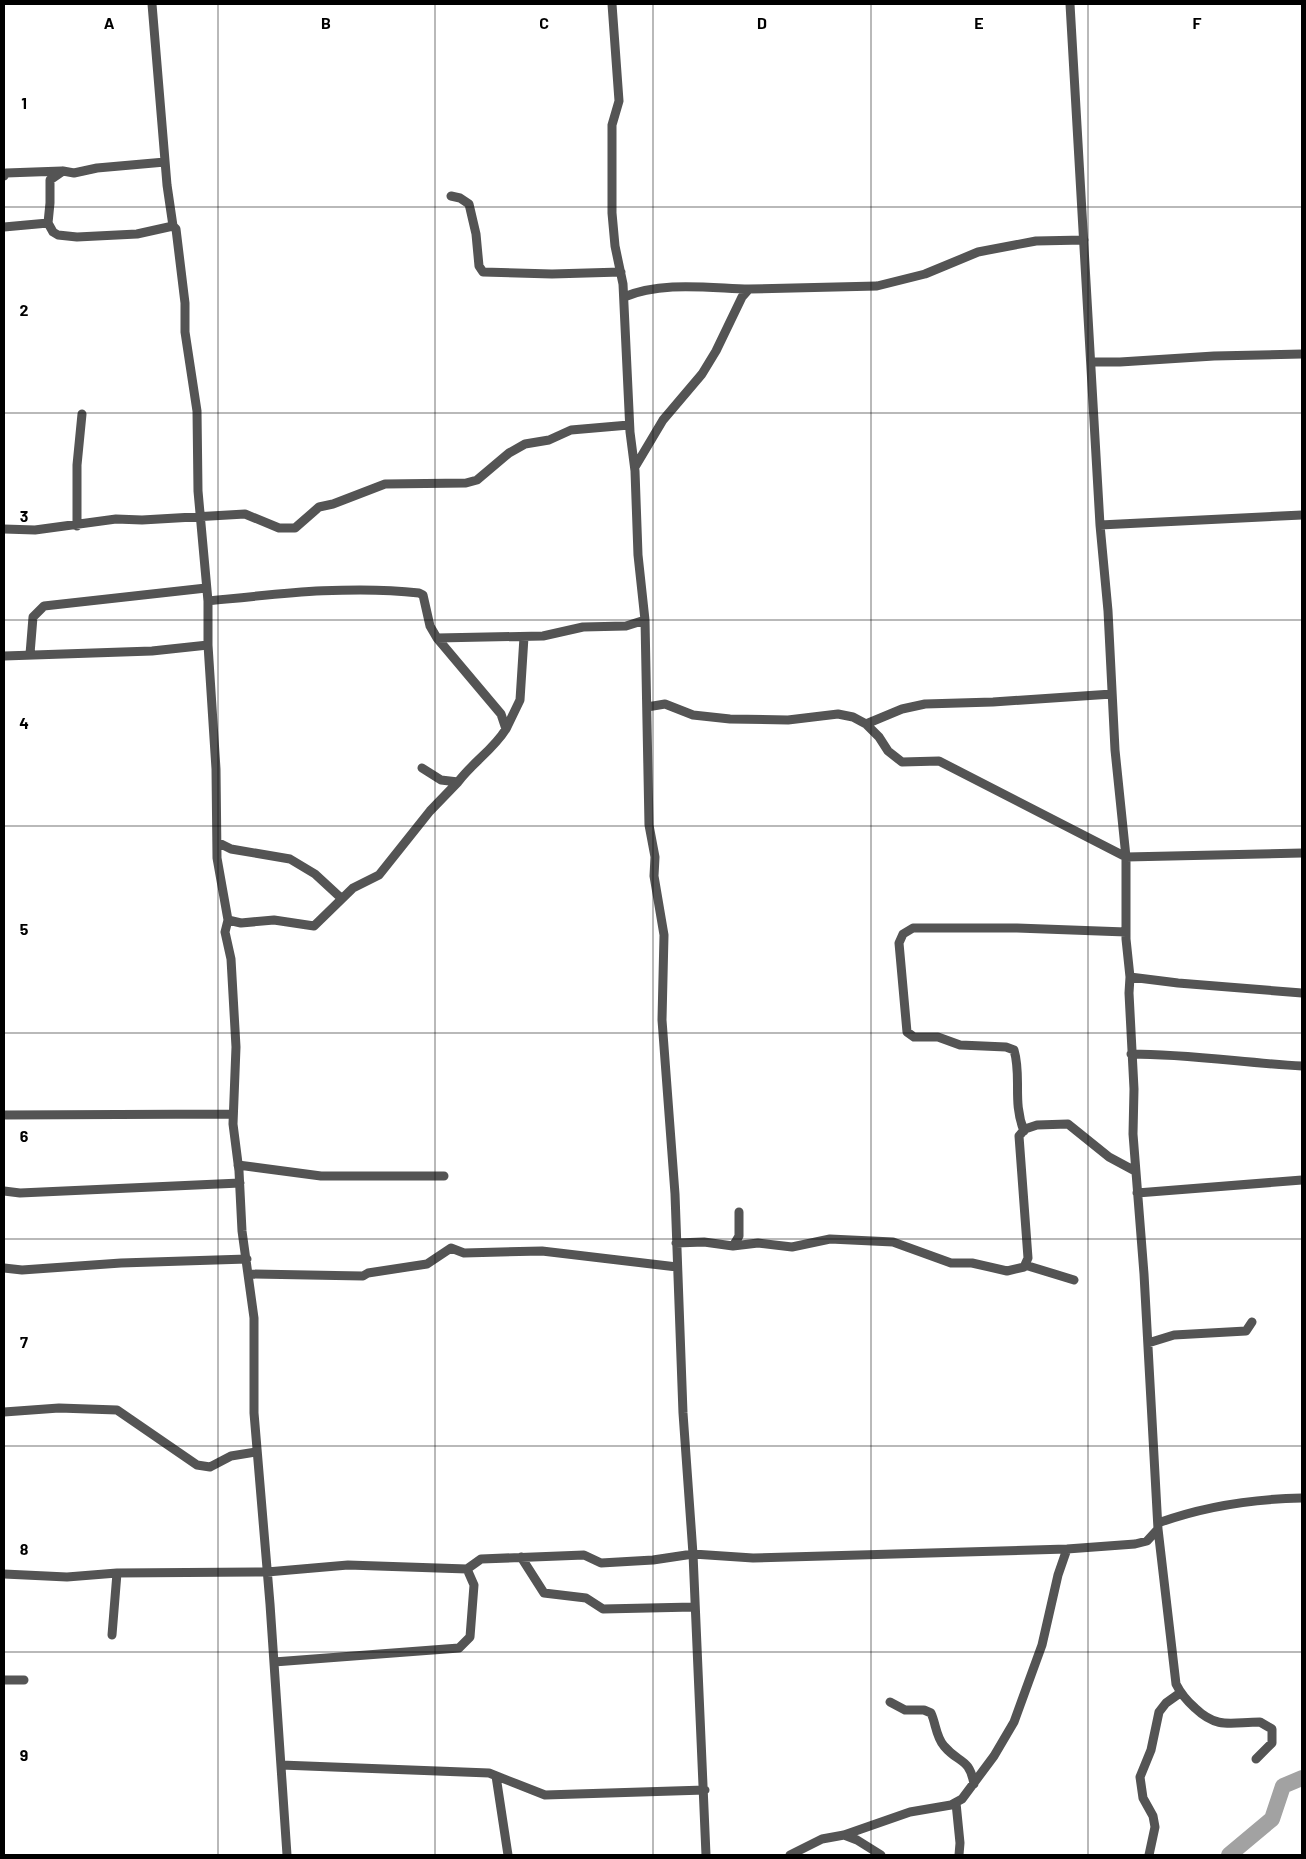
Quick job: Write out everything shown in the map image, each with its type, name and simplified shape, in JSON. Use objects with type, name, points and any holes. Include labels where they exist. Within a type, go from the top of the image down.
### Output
[{"type":"street","points":[[152,4],[165,162],[173,226],[176,229],[183,281],[185,332],[197,411],[196,432],[200,517],[208,602],[208,645],[216,768],[217,858],[228,920],[225,932],[231,965],[236,1047],[233,1114],[240,1183],[242,1231],[254,1318],[253,1389],[256,1452],[274,1662],[287,1855]]},
{"type":"street","points":[[612,4],[619,101],[612,125],[612,203],[615,246],[624,297],[629,425],[635,467],[638,555],[644,620],[649,826],[655,858],[654,876],[664,935],[662,1020],[675,1194],[694,1607],[705,1790],[706,1855]]},
{"type":"street","points":[[1070,4],[1100,525],[1115,750],[1126,857],[1126,932],[1130,977],[1131,1054],[1134,1089],[1133,1134],[1148,1343],[1158,1526],[1174,1672],[1180,1692],[1205,1718],[1216,1723],[1260,1722],[1267,1724],[1272,1729],[1272,1743],[1256,1759]]},
{"type":"street","points":[[4,176],[6,173],[74,173],[97,168],[165,162]]},
{"type":"street","points":[[63,172],[50,180],[48,223],[53,232],[58,235],[77,237],[137,234],[173,226]]},
{"type":"street","points":[[451,196],[460,198],[469,204],[476,234],[479,266],[483,272],[552,274],[621,272]]},
{"type":"street","points":[[4,227],[48,223]]},
{"type":"street","points":[[624,297],[643,290],[665,289],[877,286],[925,274],[978,252],[1036,241],[1084,240]]},
{"type":"street","points":[[635,467],[660,424],[702,374],[716,351],[742,297],[749,289]]},
{"type":"street","points":[[1091,362],[1302,354]]},
{"type":"street","points":[[77,526],[77,465],[82,414]]},
{"type":"street","points":[[4,529],[35,530],[77,526],[116,519],[142,520],[244,514],[279,528],[295,528],[319,506],[333,504],[385,484],[466,483],[477,480],[508,453],[525,444],[549,440],[571,430],[629,425]]},
{"type":"street","points":[[1100,525],[1302,515]]},
{"type":"street","points":[[30,654],[33,618],[44,606],[206,588]]},
{"type":"street","points":[[208,602],[255,596],[368,590],[419,593],[423,595],[430,626],[437,638],[501,714],[506,729]]},
{"type":"street","points":[[437,638],[543,636],[583,627],[626,626],[644,620]]},
{"type":"street","points":[[228,920],[241,923],[274,920],[312,927],[358,884],[380,875],[434,807],[468,769],[497,744],[520,700],[524,637]]},
{"type":"street","points":[[4,656],[152,651],[208,645]]},
{"type":"street","points":[[866,724],[902,709],[925,704],[993,702],[1112,694]]},
{"type":"street","points":[[647,707],[665,704],[693,715],[730,719],[788,720],[804,716],[826,717],[844,714],[866,724],[888,751],[902,762],[939,761],[1126,857],[1302,853]]},
{"type":"street","points":[[422,768],[442,780],[458,782]]},
{"type":"street","points":[[217,842],[231,849],[290,859],[315,874],[341,898]]},
{"type":"street","points":[[1024,1131],[1017,1114],[1016,1059],[1014,1050],[1006,1047],[960,1045],[938,1037],[914,1036],[907,1032],[899,944],[903,934],[913,928],[945,927],[1126,932]]},
{"type":"street","points":[[1130,977],[1178,984],[1302,993]]},
{"type":"street","points":[[1131,1054],[1201,1056],[1236,1062],[1302,1066]]},
{"type":"street","points":[[4,1115],[233,1114]]},
{"type":"street","points":[[1025,1265],[1028,1258],[1019,1136],[1024,1131],[1037,1125],[1068,1124],[1109,1157],[1135,1171]]},
{"type":"street","points":[[238,1165],[321,1176],[444,1176]]},
{"type":"street","points":[[1137,1192],[1302,1180]]},
{"type":"street","points":[[4,1191],[20,1193],[240,1183]]},
{"type":"street","points":[[733,1246],[738,1236],[739,1212]]},
{"type":"street","points":[[676,1243],[704,1242],[733,1246],[758,1243],[792,1246],[830,1239],[892,1242],[951,1263],[972,1263],[1007,1271],[1025,1265],[1074,1280]]},
{"type":"street","points":[[248,1274],[363,1276],[368,1273],[427,1264],[451,1248],[464,1253],[542,1251],[677,1267]]},
{"type":"street","points":[[4,1268],[39,1270],[121,1262],[247,1259]]},
{"type":"street","points":[[1148,1343],[1174,1335],[1246,1331],[1252,1322]]},
{"type":"street","points":[[4,1412],[59,1408],[118,1410],[197,1465],[210,1467],[231,1456],[256,1452]]},
{"type":"street","points":[[4,1574],[67,1577],[117,1573],[267,1572],[348,1566],[468,1569],[481,1559],[584,1554],[601,1563],[654,1560],[692,1554],[753,1558],[1067,1549],[1135,1544],[1147,1541],[1158,1526],[1199,1510],[1242,1501],[1302,1498]]},
{"type":"street","points":[[790,1855],[822,1839],[844,1835],[904,1813],[956,1804],[974,1784],[1014,1722],[1042,1644],[1056,1582],[1067,1549]]},
{"type":"street","points":[[521,1557],[544,1592],[586,1598],[602,1609],[694,1607]]},
{"type":"street","points":[[274,1662],[459,1648],[470,1637],[474,1585],[468,1569]]},
{"type":"street","points":[[112,1635],[117,1573]]},
{"type":"street","points":[[4,1680],[24,1680]]},
{"type":"street","points":[[1149,1855],[1155,1827],[1153,1816],[1143,1798],[1140,1777],[1151,1750],[1159,1712],[1180,1692]]},
{"type":"street","points":[[890,1702],[906,1710],[924,1710],[932,1713],[940,1740],[947,1749],[968,1765],[974,1784]]},
{"type":"street","points":[[281,1765],[489,1774],[545,1795],[705,1790]]},
{"type":"street","points":[[496,1776],[508,1855]]},
{"type":"street","points":[[956,1804],[960,1843],[959,1855]]},
{"type":"street","points":[[844,1835],[857,1840],[880,1855]]},
{"type":"waterway","points":[[1229,1855],[1272,1819],[1283,1786],[1302,1778]]}]
